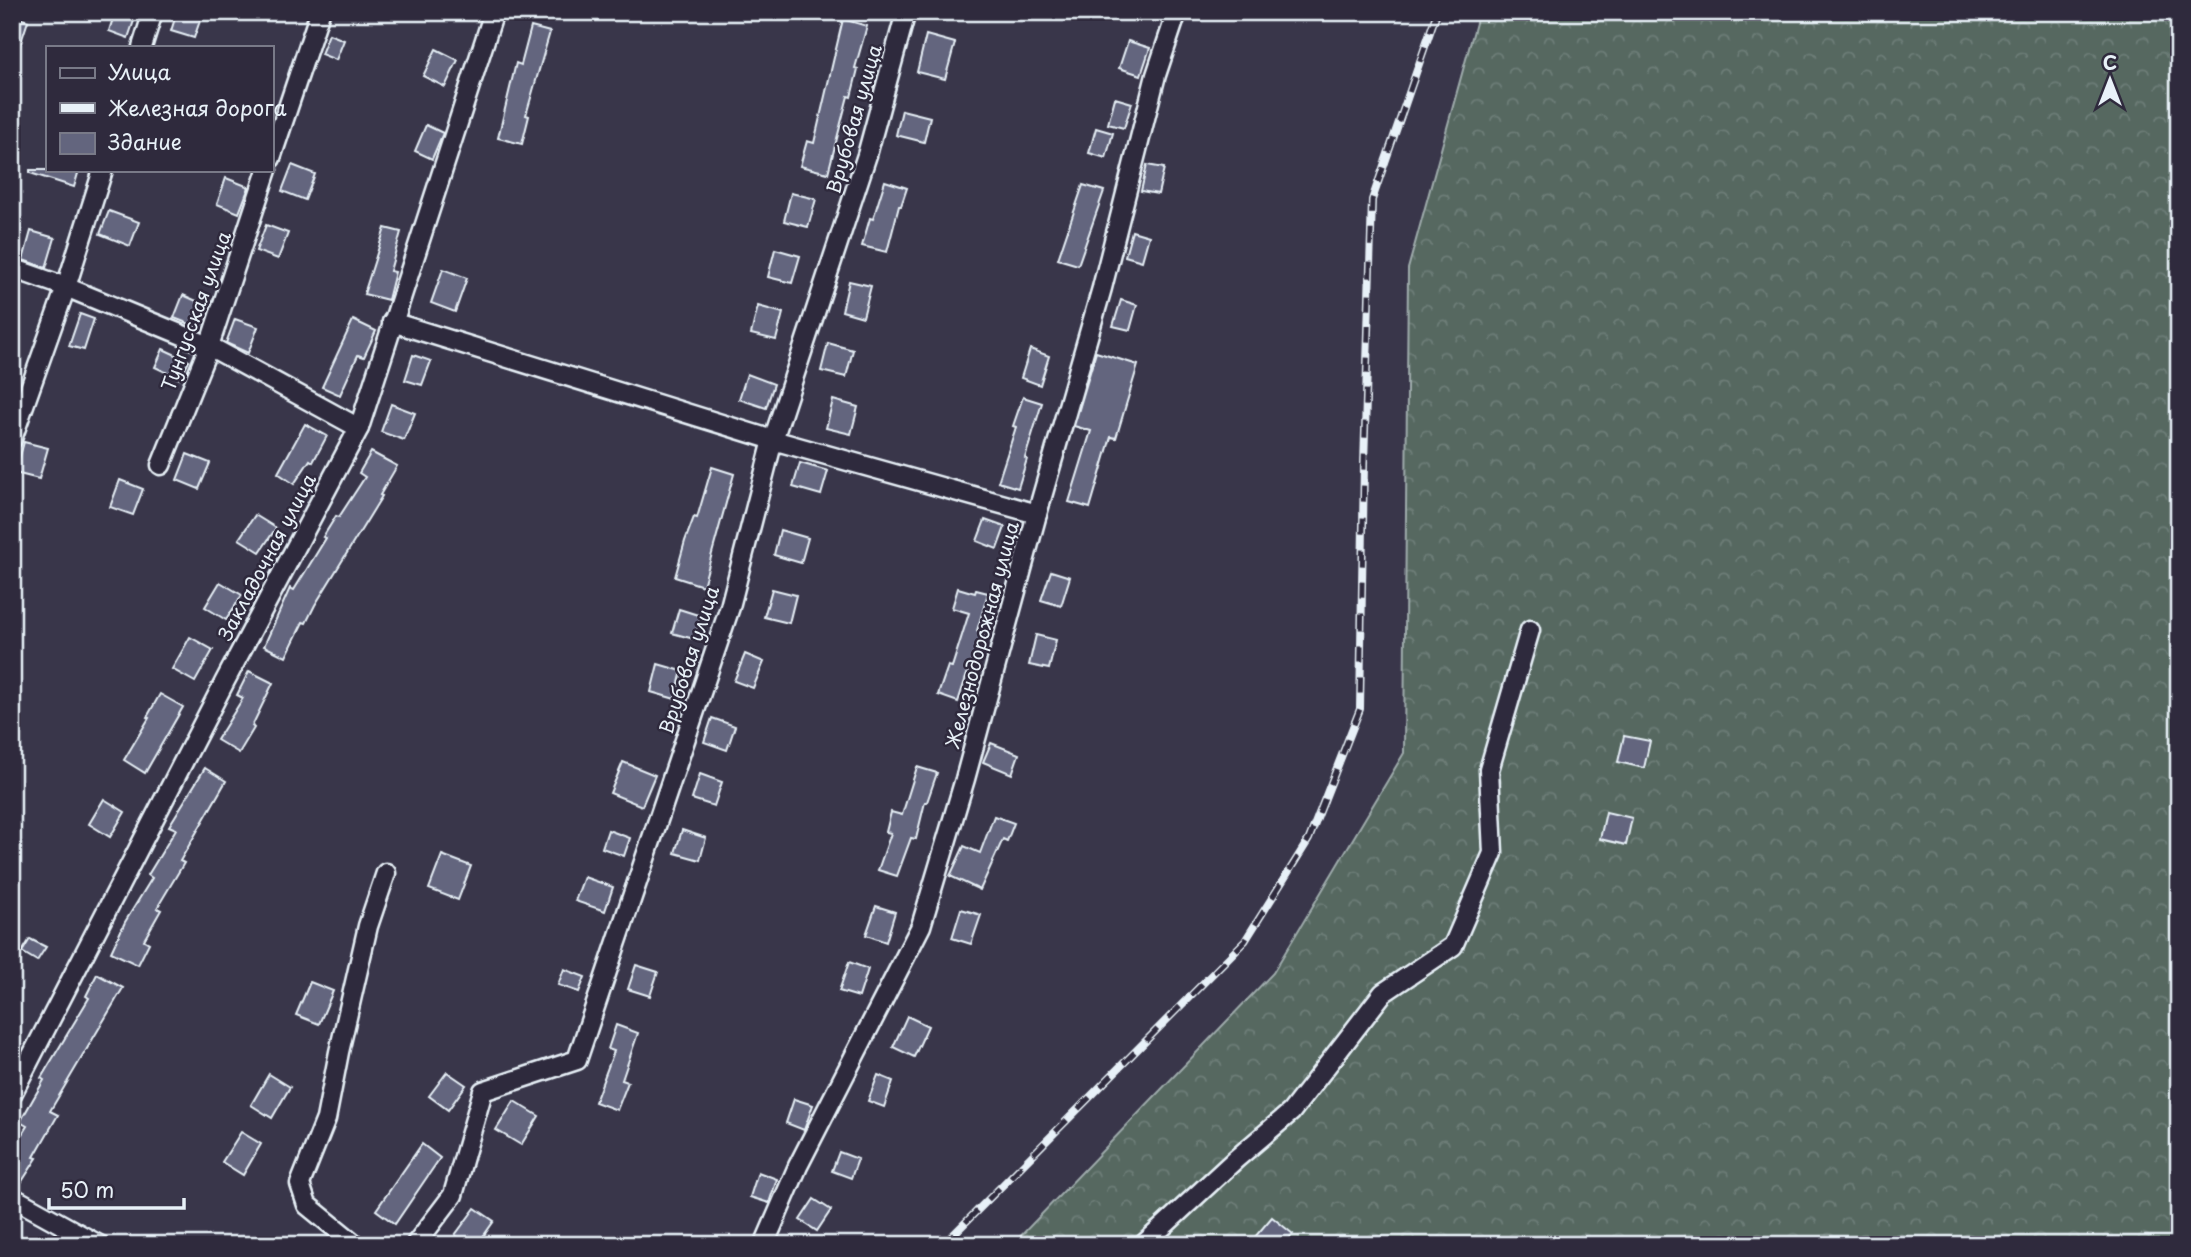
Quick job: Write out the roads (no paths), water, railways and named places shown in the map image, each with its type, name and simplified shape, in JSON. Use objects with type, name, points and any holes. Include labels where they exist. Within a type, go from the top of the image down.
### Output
[{"type":"street","points":[[142,46],[153,12]]},
{"type":"street","points":[[273,152],[320,12]]},
{"type":"street","name":"Закладочная улица","points":[[12,1094],[359,428],[494,12]]},
{"type":"street","name":"Врубовая улица","points":[[415,1245],[453,1195],[483,1091],[578,1060],[730,607],[773,440],[867,155],[906,12]]},
{"type":"street","name":"Железнодорожная улица","points":[[764,1245],[799,1166],[921,926],[965,779],[1102,288],[1156,75],[1177,12]]},
{"type":"street","points":[[12,439],[66,287],[102,172]]},
{"type":"street","name":"Тунгусская улица","points":[[161,465],[209,345],[266,172]]},
{"type":"street","points":[[12,268],[209,345],[359,428]]},
{"type":"street","points":[[392,322],[773,440],[1037,514]]},
{"type":"street","points":[[1143,1245],[1291,1112],[1383,993],[1453,946],[1493,853],[1489,770],[1530,630]]},
{"type":"street","points":[[356,1245],[307,1205],[300,1184],[327,1119],[339,1052],[368,926],[386,873]]},
{"type":"street","points":[[12,1197],[99,1245]]},
{"type":"railway","points":[[943,1245],[1245,941],[1309,839],[1360,709],[1372,200],[1437,12]]}]
